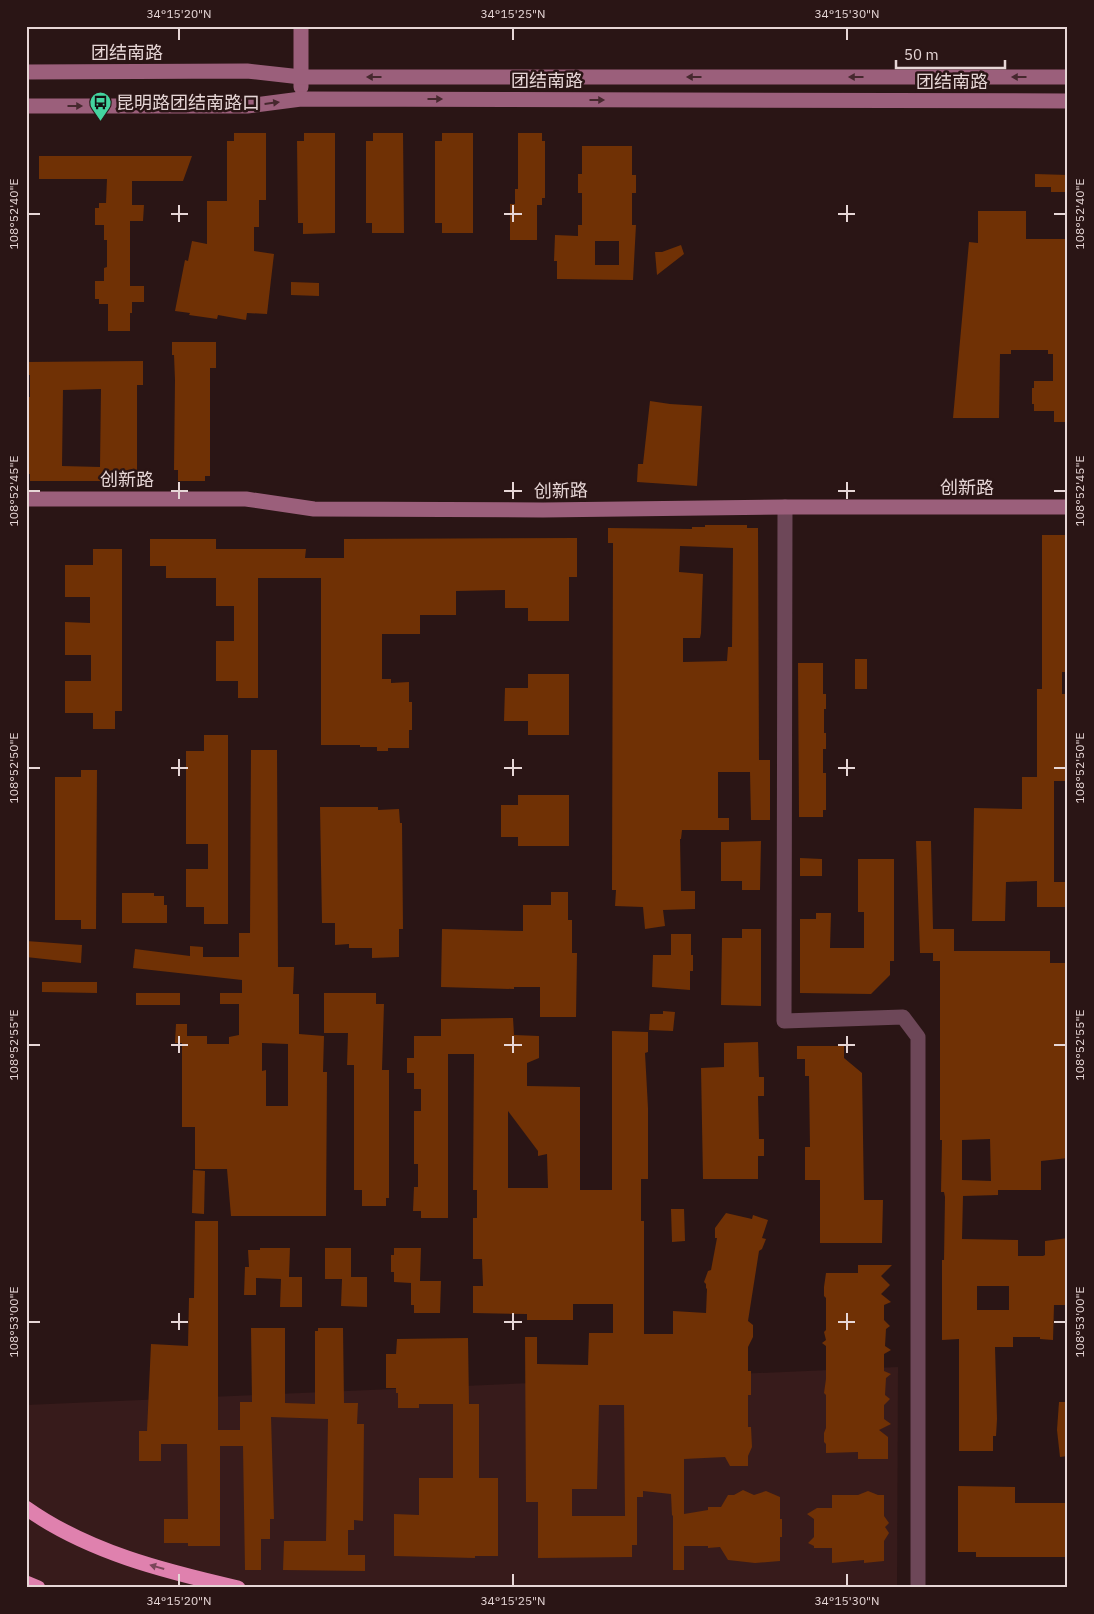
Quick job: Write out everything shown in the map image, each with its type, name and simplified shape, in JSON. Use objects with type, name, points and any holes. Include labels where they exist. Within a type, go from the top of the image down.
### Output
[{"type":"highway","points":[[26,1508],[81,1541],[144,1563],[238,1588]]},
{"type":"highway","points":[[26,1583],[38,1588]]},
{"type":"main road","points":[[301,26],[301,99]]},
{"type":"main road","name":"团结南路","points":[[26,72],[246,72],[301,77],[1068,77]]},
{"type":"main road","name":"团结南路","points":[[26,106],[247,106],[301,99],[1068,101]]},
{"type":"main road","name":"创新路","points":[[26,499],[246,499],[314,509],[543,510],[786,507],[1068,507]]},
{"type":"street","points":[[786,507],[784,1020],[903,1017],[918,1036],[918,1588]]},
{"type":"shaded area","points":[[898,1367],[897,1588],[26,1588],[26,1405]]},
{"type":"building","points":[[234,133],[266,133],[266,200],[259,200],[259,227],[254,227],[254,251],[274,254],[267,314],[247,313],[246,320],[218,315],[217,319],[175,311],[185,260],[188,261],[192,241],[207,244],[207,201],[227,201],[227,141],[234,141]]},
{"type":"building","points":[[304,133],[335,133],[335,233],[303,234],[303,223],[298,223],[297,141],[304,141]]},
{"type":"building","points":[[373,133],[403,133],[404,233],[372,233],[372,223],[366,223],[366,141],[373,141]]},
{"type":"building","points":[[442,133],[473,133],[473,233],[442,233],[442,223],[435,223],[435,141],[442,141]]},
{"type":"building","points":[[518,133],[542,133],[542,141],[545,141],[545,198],[542,198],[542,205],[537,205],[537,240],[510,240],[510,204],[515,204],[515,189],[518,189]]},
{"type":"building","points":[[582,146],[632,146],[632,175],[636,175],[636,193],[632,193],[632,225],[636,225],[633,280],[557,279],[557,261],[554,261],[555,235],[578,236],[578,225],[582,225],[582,193],[578,193],[578,174],[582,174]],"holes":[[[595,241],[619,241],[619,265],[595,265]]]},
{"type":"building","points":[[39,156],[192,156],[183,181],[132,181],[132,205],[144,205],[143,221],[130,221],[130,286],[144,286],[144,302],[132,302],[130,331],[108,331],[108,304],[99,304],[99,299],[95,299],[95,281],[104,281],[104,268],[107,267],[107,240],[104,240],[104,225],[95,225],[95,208],[99,208],[99,203],[106,203],[107,179],[39,179]]},
{"type":"building","points":[[1035,174],[1068,175],[1068,192],[1051,192],[1051,187],[1035,187]]},
{"type":"building","points":[[978,211],[1026,211],[1026,239],[1068,239],[1068,422],[1054,422],[1054,411],[1034,411],[1034,404],[1032,404],[1034,381],[1053,381],[1053,354],[1048,354],[1048,350],[1011,350],[1011,354],[1000,354],[999,418],[953,418],[969,242],[978,243]]},
{"type":"building","points":[[681,245],[684,254],[657,275],[655,252],[662,252]]},
{"type":"building","points":[[291,282],[319,283],[319,296],[291,295]]},
{"type":"building","points":[[172,342],[216,342],[216,368],[210,368],[210,476],[205,476],[205,481],[178,481],[178,470],[174,470],[175,380]]},
{"type":"building","points":[[143,361],[143,385],[137,385],[137,476],[133,476],[133,481],[30,481],[30,474],[26,474],[26,397],[30,397],[30,375],[26,375],[26,362]],"holes":[[[101,389],[100,467],[62,466],[63,390]]]},
{"type":"building","points":[[650,401],[702,406],[697,486],[637,482],[638,464],[643,464]]},
{"type":"building","points":[[705,525],[747,525],[747,528],[758,528],[759,760],[770,760],[770,820],[751,820],[750,772],[718,772],[718,818],[729,818],[729,830],[682,830],[680,839],[681,891],[695,891],[695,909],[663,910],[665,926],[645,929],[643,907],[615,906],[616,890],[612,890],[613,543],[608,543],[608,528],[692,529],[692,527],[705,527]],"holes":[[[680,546],[733,548],[732,647],[728,647],[727,661],[683,662],[683,638],[700,638],[703,574],[679,572]]]},
{"type":"building","points":[[1042,535],[1066,535],[1066,540],[1068,540],[1068,672],[1062,672],[1062,694],[1066,694],[1066,768],[1068,768],[1068,781],[1054,781],[1054,882],[1068,882],[1068,907],[1037,907],[1037,881],[1006,882],[1005,921],[972,921],[974,808],[1022,809],[1022,777],[1037,777],[1037,689],[1042,689]]},
{"type":"building","points":[[577,538],[577,577],[569,577],[569,621],[528,621],[528,608],[505,608],[505,590],[456,591],[456,615],[420,615],[420,634],[382,634],[382,679],[391,679],[391,683],[409,682],[409,702],[412,702],[412,730],[409,730],[409,748],[388,748],[388,751],[377,751],[377,747],[360,747],[360,745],[321,745],[321,578],[258,578],[258,698],[238,698],[238,681],[216,681],[216,641],[234,641],[234,606],[216,606],[216,578],[166,578],[166,566],[150,566],[150,539],[216,539],[216,549],[306,549],[305,558],[344,558],[344,539]]},
{"type":"building","points":[[93,549],[122,549],[122,711],[115,711],[115,729],[93,729],[93,713],[65,713],[65,681],[91,681],[91,655],[65,655],[65,622],[90,623],[90,597],[65,597],[65,565],[93,565]]},
{"type":"building","points":[[855,659],[867,659],[867,689],[855,689]]},
{"type":"building","points":[[798,663],[823,663],[823,694],[826,694],[824,733],[826,733],[826,749],[823,749],[823,773],[826,773],[826,810],[823,810],[823,817],[799,817]]},
{"type":"building","points":[[528,674],[569,674],[569,735],[528,735],[528,721],[504,721],[505,688],[528,688]]},
{"type":"building","points":[[204,735],[228,735],[228,924],[204,924],[204,907],[186,907],[186,869],[208,869],[208,844],[186,844],[186,751],[204,751]]},
{"type":"building","points":[[251,750],[277,750],[278,967],[294,967],[293,994],[299,994],[299,1034],[324,1036],[323,1072],[327,1072],[326,1216],[231,1216],[227,1169],[195,1169],[195,1127],[182,1127],[182,1043],[175,1043],[176,1024],[187,1024],[187,1036],[207,1036],[207,1044],[229,1044],[229,1037],[239,1035],[239,1004],[220,1004],[220,993],[242,993],[242,980],[133,968],[135,949],[190,956],[190,946],[203,947],[203,957],[239,957],[239,933],[250,933]],"holes":[[[262,1043],[288,1044],[288,1106],[266,1106],[266,1070],[262,1071]]]},
{"type":"building","points":[[81,770],[97,770],[96,929],[81,929],[81,920],[55,920],[55,777],[81,777]]},
{"type":"building","points":[[518,795],[569,795],[569,846],[518,846],[518,837],[501,837],[501,805],[518,805]]},
{"type":"building","points":[[320,807],[378,807],[378,810],[399,809],[400,823],[402,823],[403,929],[399,929],[399,957],[372,958],[372,948],[349,948],[349,944],[335,945],[335,923],[322,923]]},
{"type":"building","points":[[761,841],[760,890],[742,890],[742,881],[721,881],[721,842]]},
{"type":"building","points":[[916,841],[931,841],[933,929],[954,929],[954,951],[1050,951],[1050,963],[1068,963],[1068,1158],[1041,1161],[1041,1190],[998,1190],[998,1195],[963,1196],[962,1239],[1018,1240],[1018,1256],[1043,1256],[1045,1255],[1045,1241],[1068,1238],[1068,1305],[1054,1305],[1053,1340],[1040,1339],[1040,1337],[1013,1337],[1013,1347],[995,1347],[997,1419],[996,1436],[993,1436],[993,1451],[959,1451],[959,1339],[942,1340],[942,1260],[944,1260],[945,1197],[944,1192],[941,1192],[940,961],[933,961],[933,953],[920,953]],"holes":[[[990,1139],[991,1181],[962,1180],[962,1140]],[[977,1286],[1009,1286],[1009,1310],[977,1310]]]},
{"type":"building","points":[[800,858],[822,859],[822,876],[800,876]]},
{"type":"building","points":[[858,859],[894,859],[894,961],[890,961],[890,975],[871,994],[800,993],[800,919],[816,919],[816,913],[831,913],[830,948],[864,948],[864,912],[858,912]]},
{"type":"building","points":[[551,892],[568,892],[568,920],[572,920],[572,953],[577,953],[576,1017],[540,1017],[540,987],[514,987],[514,989],[441,987],[442,929],[523,931],[523,905],[551,905]]},
{"type":"building","points":[[122,893],[154,893],[154,896],[164,896],[164,905],[167,905],[167,923],[122,923]]},
{"type":"building","points":[[742,929],[761,929],[761,1006],[721,1005],[722,938],[742,938]]},
{"type":"building","points":[[671,934],[691,934],[693,971],[690,971],[690,990],[652,987],[653,955],[671,955]]},
{"type":"building","points":[[26,941],[82,945],[81,963],[26,957]]},
{"type":"building","points":[[42,982],[97,982],[97,993],[42,992]]},
{"type":"building","points":[[136,993],[180,993],[180,1005],[136,1005]]},
{"type":"building","points":[[324,993],[376,993],[376,1004],[384,1004],[382,1070],[389,1070],[389,1198],[386,1198],[386,1206],[362,1206],[362,1190],[354,1190],[354,1065],[347,1065],[348,1033],[324,1033]]},
{"type":"building","points":[[663,1011],[675,1012],[673,1031],[649,1030],[650,1014],[663,1014]]},
{"type":"building","points":[[513,1018],[514,1035],[539,1036],[539,1058],[527,1063],[527,1086],[580,1087],[580,1190],[612,1190],[612,1031],[648,1032],[648,1052],[645,1053],[648,1108],[648,1179],[641,1179],[641,1221],[644,1221],[644,1334],[673,1334],[673,1311],[706,1313],[707,1289],[704,1282],[708,1271],[711,1270],[717,1238],[715,1238],[715,1228],[726,1213],[752,1219],[753,1215],[768,1220],[762,1238],[766,1239],[762,1249],[759,1251],[748,1321],[753,1325],[753,1337],[748,1347],[751,1395],[748,1395],[748,1427],[751,1427],[752,1447],[748,1456],[748,1466],[730,1466],[725,1457],[684,1459],[684,1514],[708,1510],[708,1507],[721,1507],[728,1495],[734,1495],[743,1490],[754,1495],[766,1491],[780,1497],[782,1537],[780,1537],[780,1561],[755,1563],[728,1560],[720,1547],[684,1546],[684,1570],[673,1570],[671,1494],[643,1491],[643,1497],[637,1497],[637,1545],[632,1545],[632,1557],[538,1558],[538,1502],[526,1502],[525,1337],[537,1337],[537,1364],[588,1365],[589,1333],[613,1333],[613,1304],[573,1304],[573,1320],[527,1320],[527,1314],[473,1313],[473,1286],[483,1286],[482,1259],[473,1259],[473,1218],[477,1218],[477,1190],[473,1190],[474,1054],[448,1054],[448,1218],[421,1218],[421,1211],[413,1211],[414,1187],[418,1187],[418,1164],[414,1164],[414,1111],[421,1111],[421,1089],[414,1089],[414,1073],[407,1073],[407,1058],[414,1058],[414,1036],[441,1036],[441,1019]],"holes":[[[508,1111],[538,1151],[538,1156],[547,1154],[548,1188],[508,1188]],[[599,1405],[624,1405],[625,1516],[572,1516],[572,1489],[597,1489]]]},
{"type":"building","points":[[758,1042],[759,1077],[764,1077],[764,1096],[758,1096],[759,1139],[764,1139],[764,1156],[758,1156],[758,1179],[703,1179],[701,1068],[724,1067],[724,1043]]},
{"type":"building","points":[[797,1046],[844,1046],[844,1058],[862,1073],[864,1200],[883,1200],[882,1243],[820,1243],[820,1180],[805,1180],[805,1147],[810,1147],[809,1076],[805,1076],[805,1059],[797,1059]]},
{"type":"building","points":[[193,1170],[205,1171],[204,1214],[192,1213]]},
{"type":"building","points":[[671,1209],[684,1209],[685,1241],[672,1242]]},
{"type":"building","points":[[195,1221],[218,1221],[218,1430],[240,1430],[240,1402],[252,1402],[251,1328],[285,1328],[285,1403],[315,1404],[315,1331],[318,1331],[318,1328],[343,1328],[344,1403],[358,1403],[357,1424],[364,1424],[363,1521],[354,1520],[354,1530],[348,1530],[348,1555],[365,1555],[365,1571],[283,1570],[284,1541],[326,1541],[328,1419],[271,1417],[274,1519],[270,1519],[270,1539],[261,1539],[261,1570],[245,1570],[243,1446],[220,1446],[220,1546],[188,1546],[188,1543],[164,1543],[164,1519],[188,1519],[187,1444],[161,1444],[161,1461],[139,1461],[139,1431],[147,1431],[151,1344],[188,1346],[189,1298],[194,1298]]},
{"type":"building","points":[[260,1248],[290,1248],[289,1277],[302,1277],[302,1307],[280,1307],[281,1279],[256,1278],[256,1295],[244,1295],[245,1267],[249,1267],[248,1250],[260,1250]]},
{"type":"building","points":[[325,1248],[351,1248],[351,1277],[367,1277],[367,1307],[341,1306],[342,1279],[325,1279]]},
{"type":"building","points":[[394,1248],[421,1248],[420,1281],[441,1281],[440,1313],[414,1313],[414,1305],[411,1305],[411,1283],[394,1282],[394,1272],[391,1272],[391,1255],[394,1255]]},
{"type":"building","points":[[858,1265],[892,1265],[881,1276],[890,1285],[881,1294],[891,1302],[884,1305],[884,1320],[890,1326],[886,1329],[885,1346],[891,1350],[884,1354],[884,1371],[891,1374],[886,1378],[885,1395],[890,1399],[884,1405],[884,1419],[891,1424],[879,1430],[888,1437],[888,1459],[858,1459],[858,1452],[826,1453],[826,1444],[824,1442],[826,1428],[826,1395],[824,1393],[826,1346],[822,1343],[826,1340],[824,1332],[826,1330],[826,1298],[824,1296],[824,1287],[826,1273],[858,1273]]},
{"type":"building","points":[[468,1338],[469,1404],[479,1404],[479,1478],[498,1478],[498,1556],[475,1556],[475,1558],[394,1556],[394,1514],[419,1515],[419,1478],[453,1478],[453,1404],[419,1404],[419,1408],[398,1408],[396,1388],[386,1388],[386,1354],[396,1354],[397,1339]]},
{"type":"building","points":[[1059,1402],[1068,1402],[1068,1456],[1060,1457],[1057,1430]]},
{"type":"building","points":[[958,1486],[1015,1487],[1015,1503],[1068,1503],[1068,1557],[976,1557],[976,1552],[958,1552]]},
{"type":"building","points":[[868,1491],[884,1495],[884,1516],[889,1523],[885,1527],[889,1533],[884,1541],[884,1561],[864,1563],[864,1560],[832,1563],[832,1548],[814,1548],[814,1546],[808,1543],[814,1537],[814,1519],[807,1514],[817,1508],[832,1508],[832,1495],[858,1495]]},
{"type":"place","name":"昆明路团结南路口","points":[[100,122]]}]
